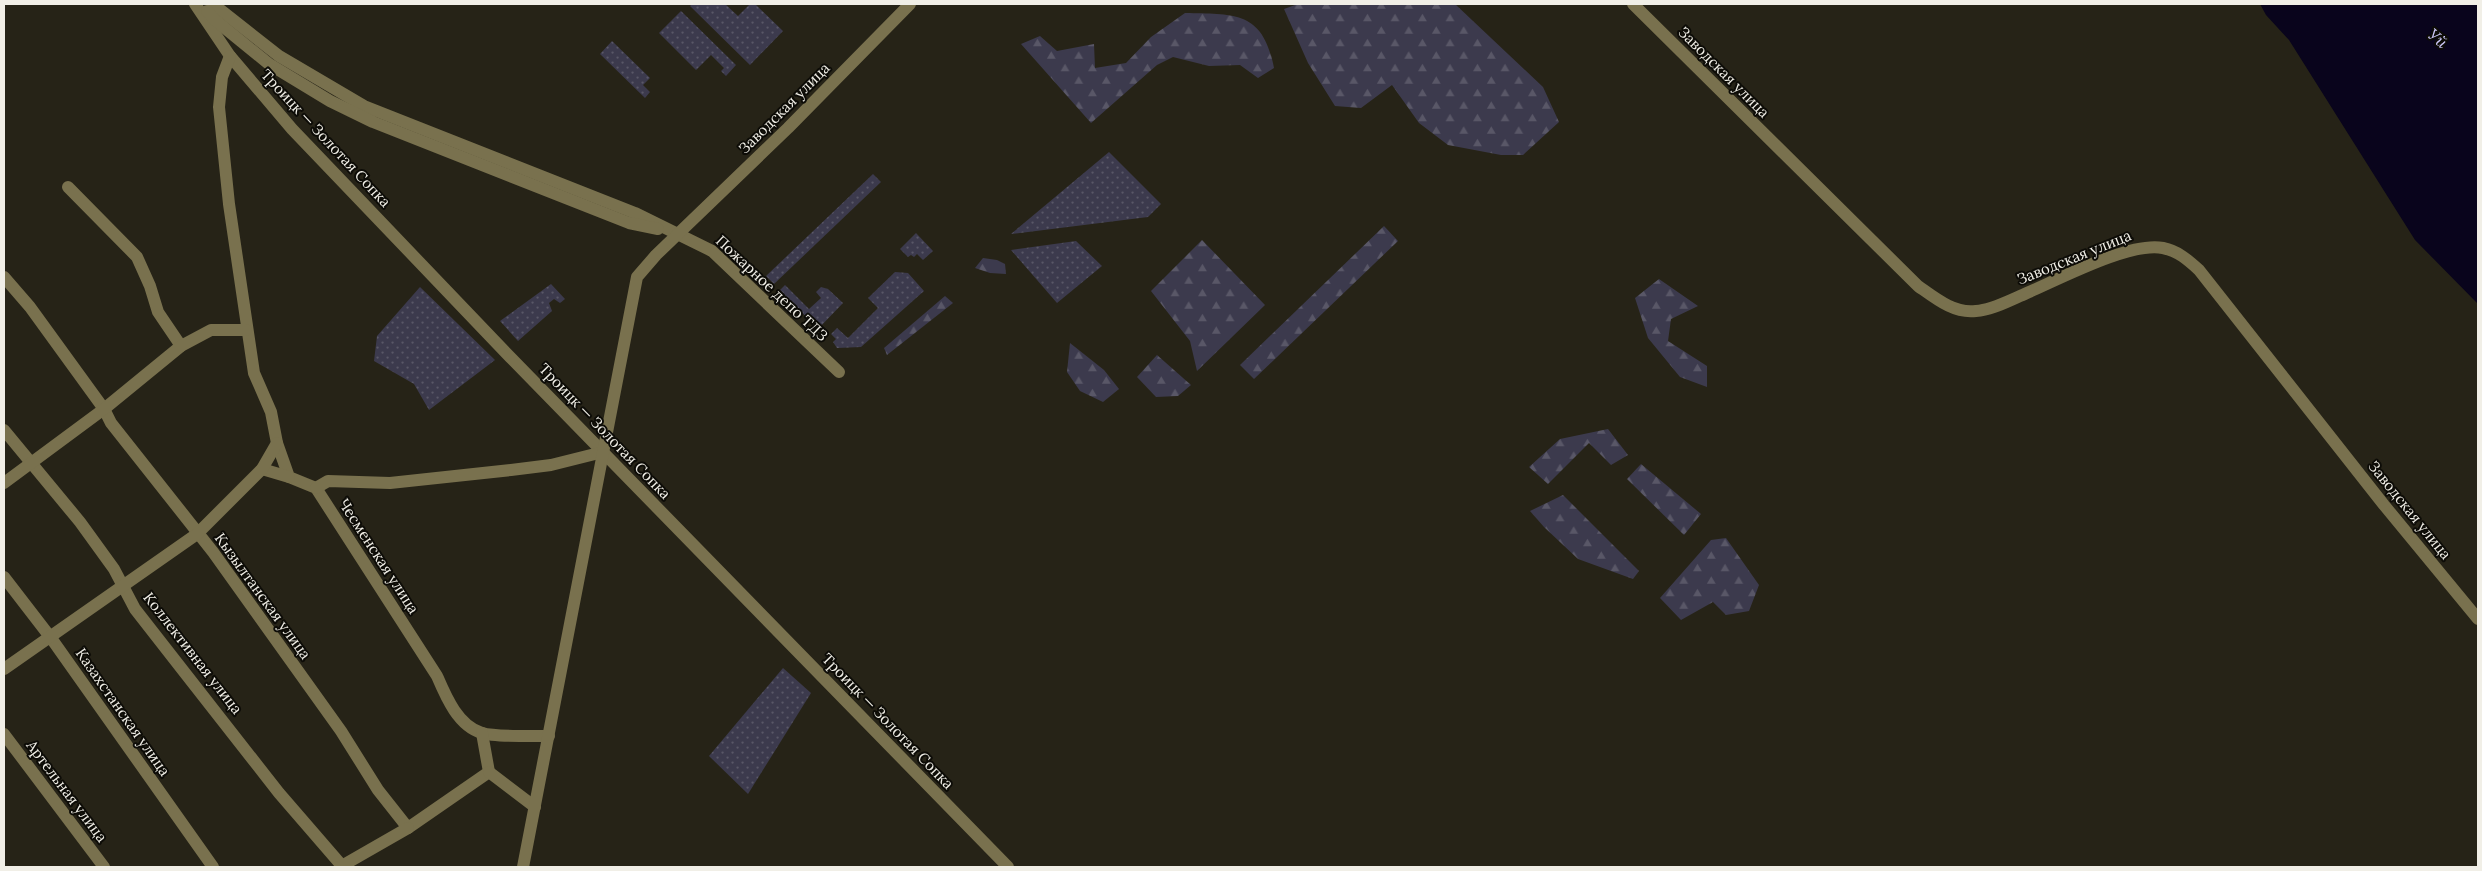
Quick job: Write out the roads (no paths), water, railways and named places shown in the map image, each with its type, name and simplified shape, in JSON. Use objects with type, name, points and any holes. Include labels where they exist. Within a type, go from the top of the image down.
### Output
[{"type":"street","name":"Троицк — Золотая Сопка","points":[[195,4],[230,56],[292,129],[603,452],[1008,867]]},
{"type":"street","points":[[201,4],[215,20],[269,64],[330,101],[373,122],[629,223],[680,233]]},
{"type":"street","points":[[213,4],[279,56],[364,106],[635,213],[680,233]]},
{"type":"street","name":"Заводская улица","points":[[523,867],[637,277],[656,255],[788,128],[910,4]]},
{"type":"street","name":"Заводская улица","points":[[1633,4],[1918,286],[1945,306],[1975,312],[1997,306],[2119,254],[2146,247],[2164,248],[2188,259],[2199,270],[2384,505],[2478,619]]},
{"type":"street","points":[[230,56],[222,77],[219,107],[246,330],[254,373],[270,412],[277,443],[289,477]]},
{"type":"street","points":[[68,187],[138,257],[158,312],[181,346]]},
{"type":"street","name":"Пожарное депо ТДЗ","points":[[680,233],[712,251],[839,372]]},
{"type":"street","name":"Кызылтанская улица","points":[[4,277],[30,307],[104,409],[111,423],[213,552],[324,707],[378,790],[408,828]]},
{"type":"street","points":[[4,483],[104,409],[181,346],[212,330],[246,330]]},
{"type":"street","name":"Коллективная улица","points":[[4,430],[32,462],[114,568],[135,608],[279,793],[342,867]]},
{"type":"street","points":[[4,669],[51,638],[197,534],[262,469],[277,443]]},
{"type":"street","points":[[262,469],[316,488],[328,481],[390,483],[551,465],[603,452]]},
{"type":"street","name":"Чесменская улица","points":[[316,488],[427,660],[446,697],[463,722],[482,733]]},
{"type":"street","name":"Казахстанская улица","points":[[4,577],[51,638],[213,867]]},
{"type":"street","points":[[535,807],[489,772],[482,733],[549,736]]},
{"type":"street","name":"Артельная улица","points":[[4,734],[104,867]]},
{"type":"street","points":[[342,867],[408,828],[489,772]]},
{"type":"water","name":"Уй","points":[[2260,4],[2478,4],[2478,304],[2415,240],[2289,40],[2266,15]]}]
